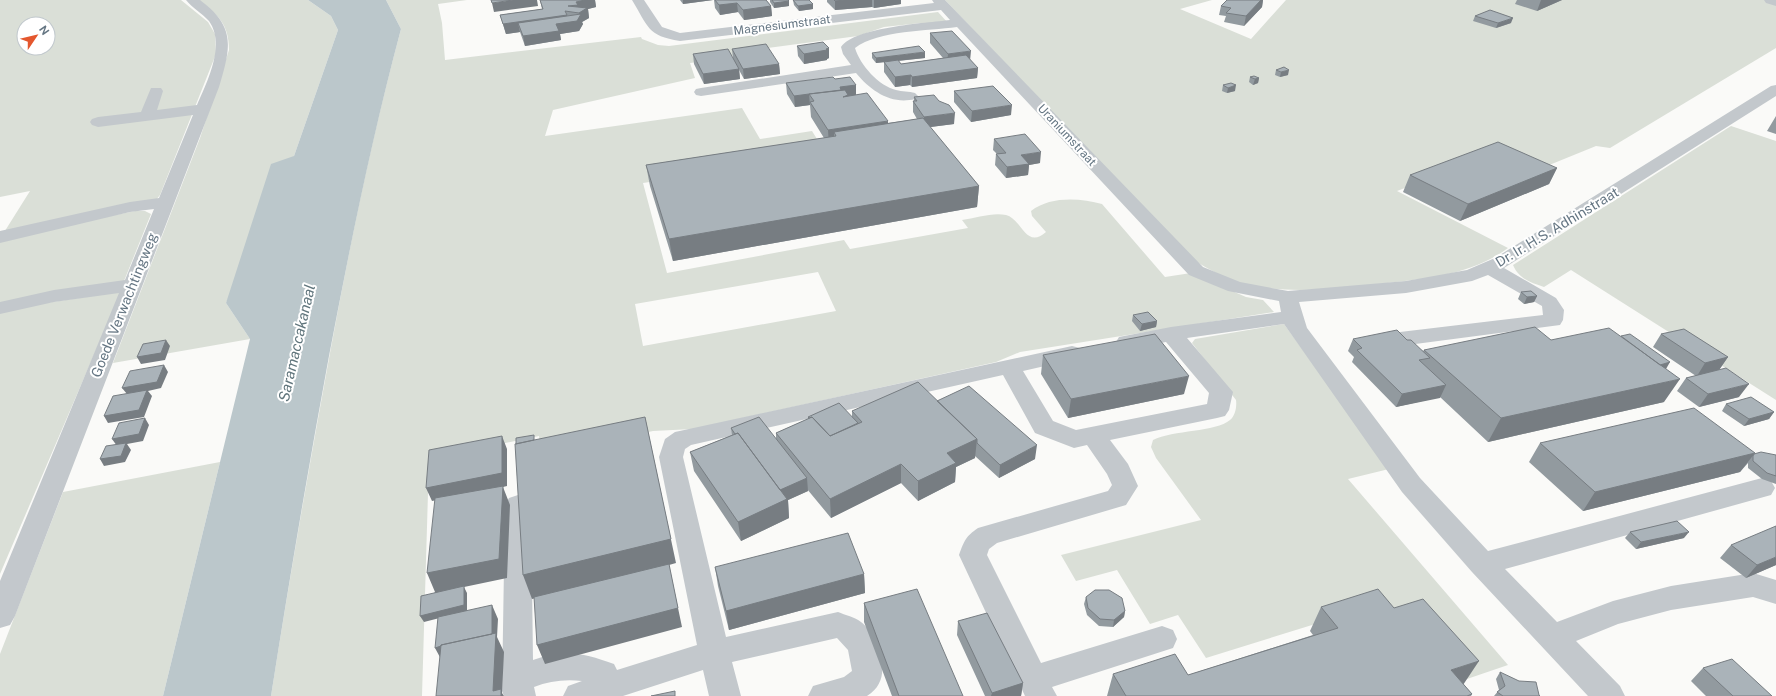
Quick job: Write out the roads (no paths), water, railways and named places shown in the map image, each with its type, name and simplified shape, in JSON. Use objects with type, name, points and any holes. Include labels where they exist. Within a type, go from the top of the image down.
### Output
[{"type":"street","name":"Goede Verwachtingweg","points":[[0,616],[203,109],[223,51],[221,32],[214,18],[192,0]]},
{"type":"street","name":"Magnesiumstraat","points":[[638,0],[656,31],[680,37],[941,3]]},
{"type":"street","points":[[1770,0],[1776,2]]},
{"type":"street","name":"Uraniumstraat","points":[[941,3],[1196,271]]},
{"type":"street","points":[[910,96],[901,97],[883,92],[860,68],[847,50],[850,44],[877,33],[961,23]]},
{"type":"street","points":[[701,92],[860,68]]},
{"type":"street","name":"Dr. Ir. H.S. Adhinstraat","points":[[1196,271],[1290,307],[1472,275],[1502,262],[1600,202],[1776,89]]},
{"type":"street","points":[[147,116],[156,91]]},
{"type":"street","points":[[98,122],[203,109]]},
{"type":"street","points":[[0,237],[130,207],[166,202]]},
{"type":"street","points":[[1400,339],[1552,320],[1555,313],[1553,306],[1549,302],[1489,268]]},
{"type":"street","points":[[0,308],[54,296],[132,285]]},
{"type":"street","points":[[725,696],[714,653],[671,457],[674,446],[684,438],[1009,366],[1171,334],[1290,307],[1298,329],[1411,485],[1482,564],[1554,637],[1609,696]]},
{"type":"street","points":[[1009,366],[1044,427],[1074,439],[1217,410],[1221,392],[1171,334]]},
{"type":"street","points":[[1094,436],[1119,471],[1124,486],[1118,498],[988,535],[977,542],[974,555],[1037,687],[1162,639]]},
{"type":"street","points":[[1482,564],[1762,488]]},
{"type":"street","points":[[518,505],[519,687]]},
{"type":"street","points":[[1554,637],[1613,613],[1671,598],[1753,585],[1776,592]]},
{"type":"street","points":[[591,692],[714,653],[838,625],[846,627],[855,634],[868,662],[868,673],[865,679],[855,687],[824,696]]},
{"type":"street","points":[[519,687],[539,670],[556,666],[589,667],[603,674],[591,692]]},
{"type":"water","name":"Saramaccakanaal","points":[[308,0],[386,0],[401,29],[371,151],[337,315],[306,483],[271,696],[163,696],[250,339],[226,303],[271,164],[294,156],[338,30],[331,16]]}]
